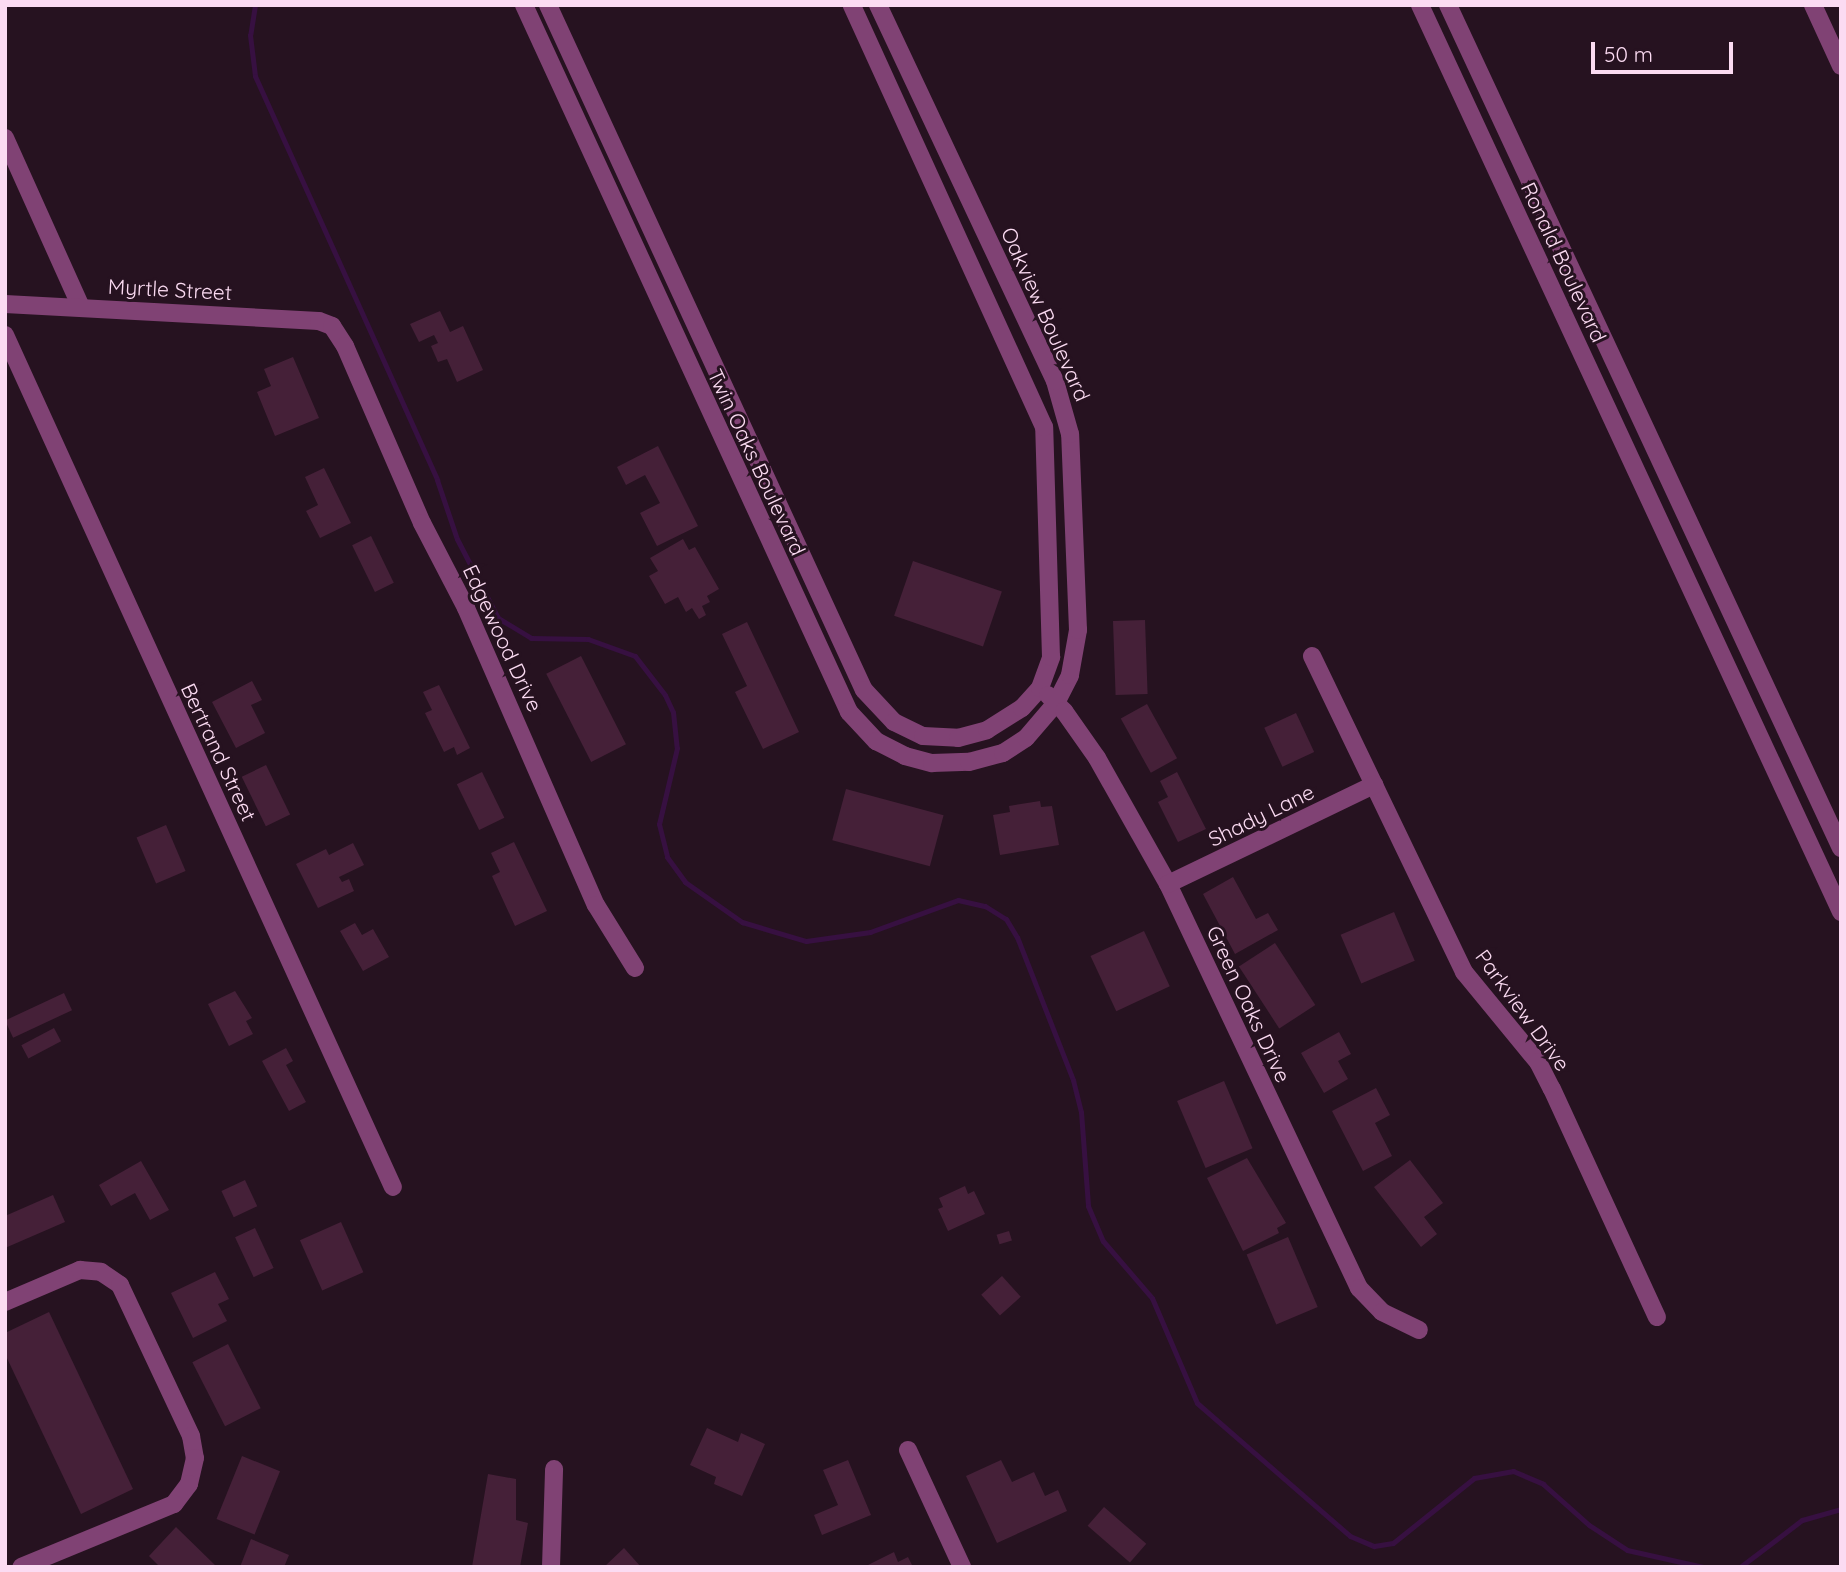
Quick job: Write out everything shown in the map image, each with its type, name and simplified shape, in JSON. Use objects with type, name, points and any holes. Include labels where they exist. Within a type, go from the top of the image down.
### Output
[{"type":"street","name":"Twin Oaks Boulevard","points":[[524,5],[849,712],[876,741],[892,750],[932,763],[958,763],[1013,748],[1056,703]]},
{"type":"street","name":"Twin Oaks Boulevard","points":[[548,5],[873,704],[914,733],[958,738],[1007,719],[1040,688]]},
{"type":"street","points":[[852,5],[1044,427],[1052,639],[1040,688]]},
{"type":"street","name":"Oakview Boulevard","points":[[878,5],[1062,397],[1070,434],[1078,630],[1070,675],[1056,703]]},
{"type":"street","name":"Ronald Boulevard","points":[[1420,5],[1841,912]]},
{"type":"street","name":"Ronald Boulevard","points":[[1448,5],[1841,848]]},
{"type":"street","points":[[1813,5],[1841,66]]},
{"type":"street","points":[[5,138],[81,307]]},
{"type":"street","points":[[1537,257],[1560,247]]},
{"type":"street","name":"Myrtle Street","points":[[5,304],[319,321],[332,326]]},
{"type":"street","name":"Edgewood Drive","points":[[332,326],[345,346],[422,523],[466,608],[596,905],[635,968]]},
{"type":"street","name":"Bertrand Street","points":[[5,335],[393,1187]]},
{"type":"street","points":[[1667,537],[1691,527]]},
{"type":"street","name":"Parkview Drive","points":[[1312,656],[1464,972],[1538,1062],[1657,1317]]},
{"type":"street","name":"Green Oaks Drive","points":[[1040,688],[1056,703],[1097,758],[1168,884],[1359,1288],[1382,1312],[1419,1330]]},
{"type":"street","name":"Shady Lane","points":[[1168,884],[1374,785]]},
{"type":"street","points":[[1792,807],[1816,796]]},
{"type":"street","points":[[5,1302],[80,1270],[101,1272],[120,1285],[191,1436],[195,1458],[190,1484],[174,1504],[21,1567]]},
{"type":"street","points":[[908,1450],[962,1567]]},
{"type":"street","points":[[551,1567],[554,1469]]},
{"type":"building","points":[[440,311],[450,332],[463,326],[483,370],[457,382],[447,359],[438,362],[431,346],[438,343],[434,335],[419,342],[410,324]]},
{"type":"building","points":[[293,357],[319,418],[275,436],[257,392],[271,386],[264,369]]},
{"type":"building","points":[[658,446],[698,526],[657,546],[640,513],[660,503],[645,475],[626,485],[617,467]]},
{"type":"building","points":[[324,468],[351,523],[320,538],[306,511],[318,505],[305,477]]},
{"type":"building","points":[[371,536],[394,583],[375,592],[352,545]]},
{"type":"building","points":[[683,539],[689,550],[695,547],[719,589],[707,596],[710,602],[702,606],[706,615],[699,619],[692,608],[686,612],[678,597],[665,604],[649,576],[658,571],[650,558]]},
{"type":"building","points":[[913,561],[1002,592],[983,646],[894,616]]},
{"type":"building","points":[[1145,620],[1148,694],[1116,695],[1113,621]]},
{"type":"building","points":[[747,622],[799,732],[763,749],[735,692],[747,686],[722,634]]},
{"type":"building","points":[[581,656],[626,744],[591,762],[546,674]]},
{"type":"building","points":[[252,681],[262,700],[251,705],[265,733],[236,748],[212,702]]},
{"type":"building","points":[[439,685],[470,748],[457,755],[454,747],[444,752],[425,713],[432,710],[423,692]]},
{"type":"building","points":[[1147,704],[1177,758],[1151,773],[1121,719]]},
{"type":"building","points":[[1296,713],[1314,752],[1282,767],[1264,728]]},
{"type":"building","points":[[266,765],[290,814],[266,826],[242,777]]},
{"type":"building","points":[[482,772],[504,818],[479,830],[457,784]]},
{"type":"building","points":[[1177,772],[1206,829],[1178,842],[1158,802],[1168,797],[1160,781]]},
{"type":"building","points":[[846,789],[944,815],[930,866],[832,840]]},
{"type":"building","points":[[1040,801],[1041,807],[1052,806],[1059,845],[1000,855],[993,815],[1010,812],[1009,806]]},
{"type":"building","points":[[166,825],[186,871],[156,884],[137,838]]},
{"type":"building","points":[[514,842],[547,911],[515,926],[492,876],[500,872],[491,853]]},
{"type":"building","points":[[353,843],[364,865],[339,877],[342,882],[349,879],[354,891],[318,908],[296,864],[326,849],[329,855]]},
{"type":"building","points":[[1233,877],[1256,919],[1268,913],[1278,930],[1235,954],[1203,894]]},
{"type":"building","points":[[1394,912],[1415,961],[1361,983],[1341,935]]},
{"type":"building","points":[[355,923],[362,935],[373,929],[389,957],[363,971],[340,931]]},
{"type":"building","points":[[1144,931],[1170,986],[1116,1011],[1091,956]]},
{"type":"building","points":[[1275,943],[1315,1005],[1279,1028],[1239,966]]},
{"type":"building","points":[[235,991],[252,1018],[246,1021],[253,1034],[229,1046],[208,1004]]},
{"type":"building","points":[[64,993],[72,1010],[13,1038],[5,1020]]},
{"type":"building","points":[[54,1028],[61,1041],[28,1059],[21,1045]]},
{"type":"building","points":[[1339,1032],[1351,1054],[1338,1061],[1348,1079],[1324,1093],[1301,1053]]},
{"type":"building","points":[[286,1048],[293,1061],[286,1065],[306,1102],[289,1111],[262,1061]]},
{"type":"building","points":[[1224,1081],[1253,1148],[1206,1168],[1177,1101]]},
{"type":"building","points":[[1376,1088],[1390,1115],[1375,1123],[1392,1156],[1363,1171],[1332,1111]]},
{"type":"building","points":[[1247,1158],[1286,1223],[1277,1228],[1279,1233],[1243,1251],[1207,1178]]},
{"type":"building","points":[[1410,1160],[1443,1203],[1424,1217],[1437,1234],[1421,1247],[1374,1187]]},
{"type":"building","points":[[141,1161],[169,1210],[150,1220],[135,1193],[111,1206],[99,1185]]},
{"type":"building","points":[[245,1180],[257,1206],[234,1217],[221,1191]]},
{"type":"building","points":[[965,1186],[968,1194],[974,1191],[985,1214],[948,1231],[938,1209],[943,1207],[939,1198]]},
{"type":"building","points":[[53,1195],[65,1222],[5,1248],[5,1216]]},
{"type":"building","points":[[341,1222],[363,1272],[322,1291],[300,1240]]},
{"type":"building","points":[[255,1228],[274,1268],[254,1277],[235,1237]]},
{"type":"building","points":[[1009,1231],[1012,1241],[999,1244],[997,1235]]},
{"type":"building","points":[[1288,1237],[1318,1307],[1276,1325],[1247,1255]]},
{"type":"building","points":[[215,1272],[229,1299],[218,1304],[227,1321],[193,1338],[171,1293]]},
{"type":"building","points":[[1002,1276],[1021,1297],[1000,1316],[981,1295]]},
{"type":"building","points":[[49,1312],[133,1489],[81,1514],[5,1354],[5,1333]]},
{"type":"building","points":[[228,1344],[261,1408],[225,1426],[192,1362]]},
{"type":"building","points":[[707,1428],[738,1442],[741,1433],[765,1444],[742,1496],[714,1484],[716,1477],[690,1465]]},
{"type":"building","points":[[242,1456],[280,1471],[255,1534],[217,1519]]},
{"type":"building","points":[[848,1460],[871,1515],[822,1535],[814,1515],[838,1505],[823,1470]]},
{"type":"building","points":[[1001,1460],[1012,1482],[1034,1472],[1045,1496],[1058,1490],[1067,1511],[997,1543],[966,1476]]},
{"type":"building","points":[[488,1474],[516,1479],[516,1520],[528,1523],[520,1567],[472,1567]]},
{"type":"building","points":[[1104,1507],[1146,1544],[1130,1563],[1088,1526]]},
{"type":"building","points":[[176,1527],[217,1567],[160,1567],[149,1556]]},
{"type":"building","points":[[251,1539],[289,1555],[284,1567],[240,1567]]},
{"type":"building","points":[[624,1548],[641,1567],[604,1567]]},
{"type":"building","points":[[894,1552],[898,1562],[908,1557],[913,1567],[864,1567]]},
{"type":"waterway","points":[[255,5],[250,35],[255,76],[437,480],[457,539],[498,618],[531,638],[588,639],[635,656],[665,695],[673,712],[677,748],[659,824],[667,857],[685,882],[742,922],[806,941],[870,932],[958,900],[985,906],[1006,919],[1017,937],[1073,1080],[1081,1112],[1088,1206],[1103,1241],[1152,1298],[1197,1403],[1350,1536],[1374,1546],[1393,1543],[1474,1478],[1513,1471],[1543,1484],[1589,1525],[1627,1550],[1703,1567]]},
{"type":"waterway","points":[[1740,1567],[1802,1520],[1841,1509]]}]
